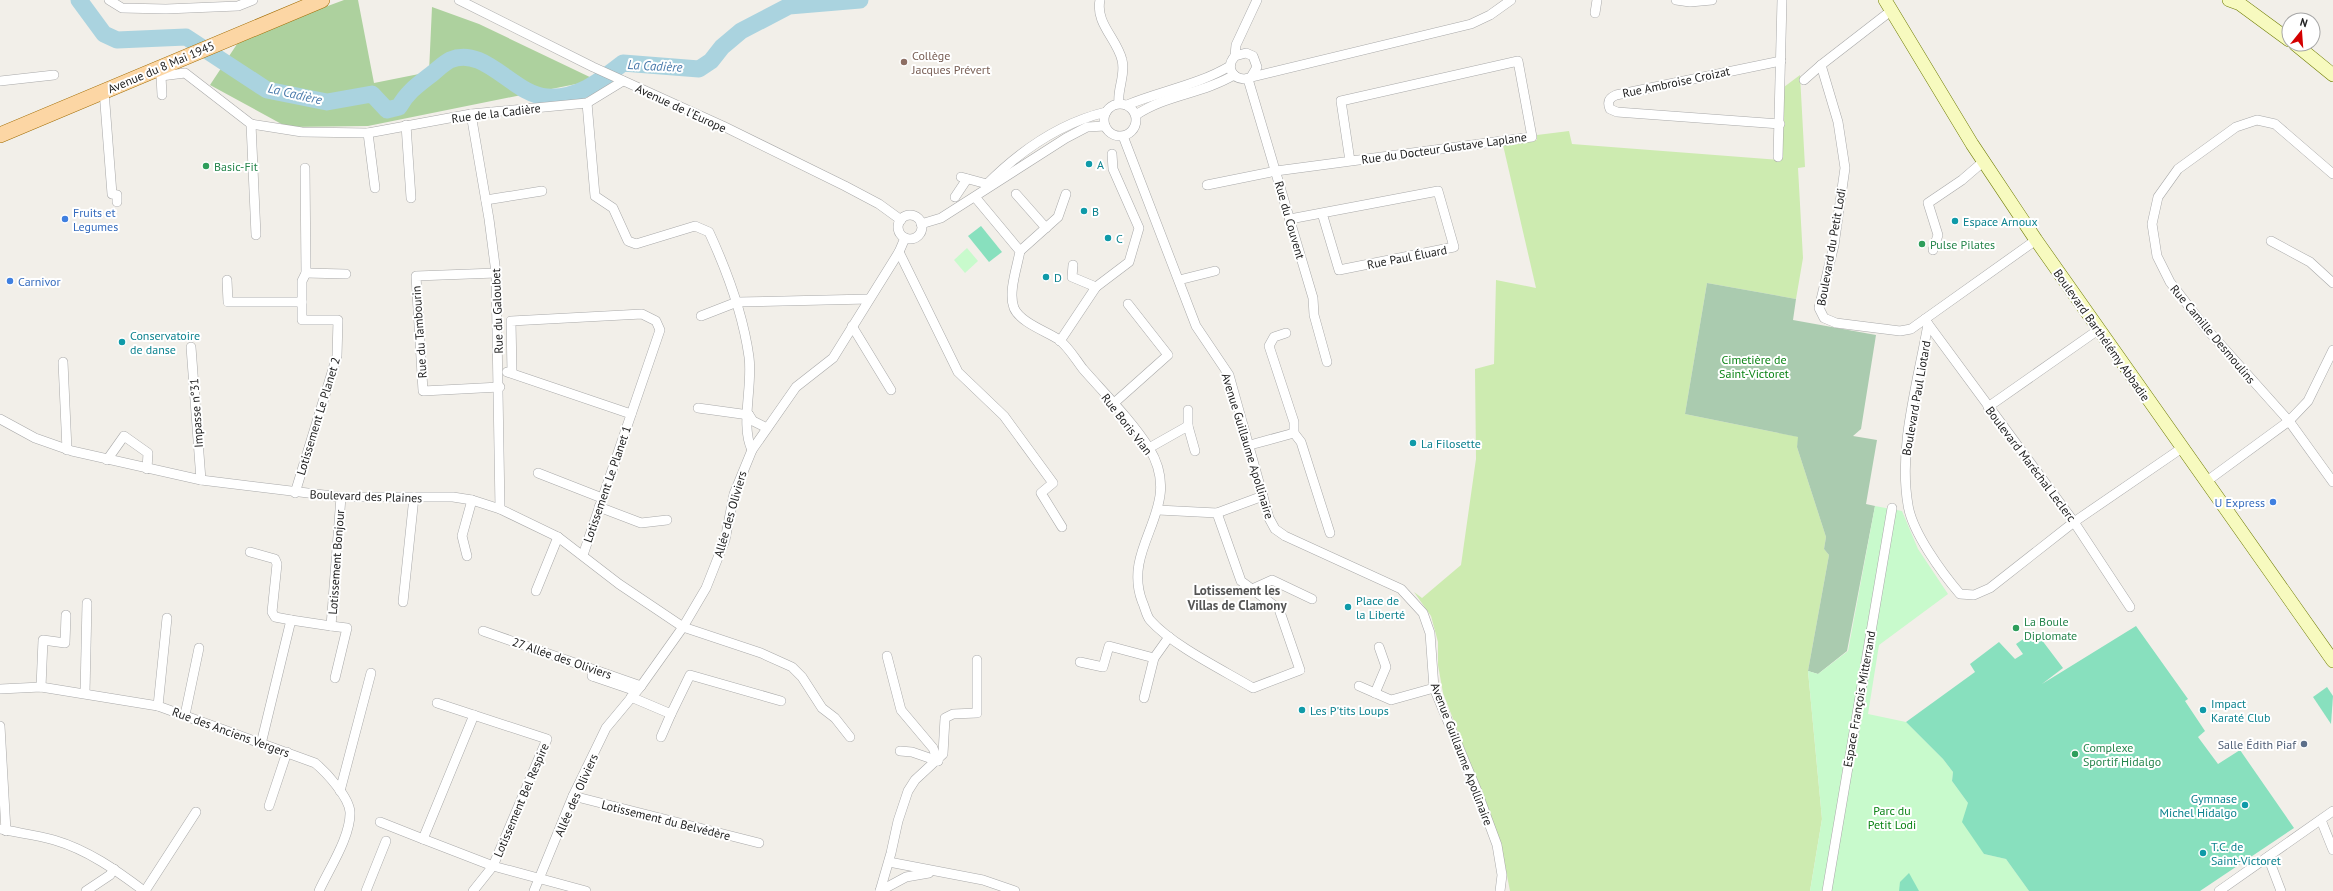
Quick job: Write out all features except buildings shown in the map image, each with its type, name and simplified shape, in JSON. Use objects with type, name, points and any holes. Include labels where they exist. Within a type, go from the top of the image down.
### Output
[{"type":"main road","name":"Avenue du 8 Mai 1945","points":[[214,40],[298,0]]},
{"type":"main road","name":"Avenue du 8 Mai 1945","points":[[0,126],[214,40],[322,0]]},
{"type":"main road","name":"Avenue du 8 Mai 1945","points":[[0,135],[104,91],[158,73],[178,55]]},
{"type":"street","points":[[109,0],[110,3],[122,8],[166,9],[238,6],[253,0]]},
{"type":"street","name":"Avenue de l'Europe","points":[[459,0],[593,67],[723,126],[845,186],[878,204],[901,220]]},
{"type":"street","points":[[1100,0],[1098,8],[1101,19],[1122,61],[1122,80],[1117,92],[1123,104],[1136,116],[1137,121],[1132,131],[1123,136],[1112,134],[1105,126],[1106,112]]},
{"type":"street","points":[[975,197],[1016,158],[1060,128],[1082,118],[1106,112],[1114,105],[1123,104],[1209,78],[1230,66],[1235,56],[1243,30],[1257,0]]},
{"type":"street","points":[[1230,66],[1234,75],[1240,79],[1250,78],[1471,24],[1490,15],[1511,0]]},
{"type":"street","points":[[1595,13],[1597,0]]},
{"type":"street","points":[[1676,0],[1690,2],[1712,0]]},
{"type":"street","points":[[1778,157],[1782,0]]},
{"type":"street","points":[[2229,0],[2240,4],[2281,34]]},
{"type":"street","points":[[1804,80],[1888,5]]},
{"type":"street","name":"Boulevard Barthélémy Abbadie","points":[[1888,5],[1984,161],[2036,240],[2098,330],[2207,481],[2333,661]]},
{"type":"street","points":[[1243,30],[1246,53]]},
{"type":"street","points":[[2305,52],[2333,75]]},
{"type":"street","points":[[1235,56],[1246,53],[1253,56],[1256,63],[1256,71],[1250,78]]},
{"type":"street","name":"Rue du Docteur Gustave Laplane","points":[[1207,185],[1276,171],[1350,160],[1532,137],[1518,61],[1342,101],[1350,160]]},
{"type":"street","name":"Rue Ambroise Croizat","points":[[1780,124],[1617,112],[1610,109],[1608,103],[1609,99],[1616,95],[1781,61]]},
{"type":"street","points":[[1256,63],[1272,72]]},
{"type":"street","name":"Boulevard du Petit Lodi","points":[[1822,65],[1838,122],[1845,168],[1834,245],[1820,303],[1820,314],[1824,318],[1836,323],[1900,331],[1926,322]]},
{"type":"street","points":[[158,73],[162,95]]},
{"type":"street","name":"Rue de la Cadière","points":[[158,73],[185,74],[251,124],[302,132],[368,133],[471,114],[587,103],[620,80]]},
{"type":"street","points":[[0,81],[54,75]]},
{"type":"street","points":[[1136,116],[1149,106],[1216,86],[1234,75]]},
{"type":"street","name":"Rue du Couvent","points":[[1250,78],[1313,298],[1314,315],[1327,362]]},
{"type":"street","points":[[104,91],[112,194],[117,196],[118,202]]},
{"type":"street","points":[[587,103],[595,196],[613,208],[628,241],[636,244],[695,226],[709,232],[737,302],[749,357],[749,415],[747,438],[752,450]]},
{"type":"street","name":"Rue du Galoubet","points":[[471,114],[486,200],[496,273],[500,387],[500,509]]},
{"type":"street","name":"Rue Camille Desmoulins","points":[[2333,174],[2274,124],[2257,120],[2236,127],[2178,169],[2158,197],[2152,224],[2157,256],[2170,282],[2204,326],[2290,421],[2333,482]]},
{"type":"street","points":[[251,124],[256,235]]},
{"type":"street","points":[[406,125],[411,198]]},
{"type":"street","points":[[921,224],[941,218],[1066,138],[1087,127],[1105,126]]},
{"type":"street","points":[[368,133],[375,188]]},
{"type":"street","name":"Avenue Guillaume Apollinaire","points":[[1123,136],[1196,326],[1229,375],[1250,445],[1269,518],[1275,529],[1285,536],[1401,589],[1423,613],[1430,633],[1434,688],[1477,790],[1497,845],[1502,875],[1500,891]]},
{"type":"street","points":[[1060,341],[1096,287],[1129,262],[1139,228],[1113,170],[1112,154]]},
{"type":"street","points":[[1933,250],[1938,235],[1928,203],[1962,180],[1984,161]]},
{"type":"street","name":"Lotissement Le Planet 2","points":[[295,493],[337,356],[338,320],[302,320],[302,281],[306,273],[305,168]]},
{"type":"street","points":[[962,205],[953,196],[964,178],[988,184]]},
{"type":"street","points":[[486,200],[542,191]]},
{"type":"street","name":"Rue Paul Éluard","points":[[1290,219],[1438,191],[1454,247],[1339,270],[1322,213]]},
{"type":"street","points":[[1016,194],[1046,228]]},
{"type":"street","points":[[975,197],[1020,251],[1058,218],[1066,194]]},
{"type":"street","points":[[910,216],[917,218],[921,224],[919,235],[912,239],[905,238],[899,230],[901,220],[910,216]]},
{"type":"street","name":"Allée des Oliviers","points":[[534,891],[573,796],[606,728],[636,691],[683,627],[706,588],[725,540],[734,494],[752,450],[796,387],[833,358],[899,252],[905,238]]},
{"type":"street","points":[[1926,322],[2036,240]]},
{"type":"street","points":[[2271,241],[2310,262],[2333,283]]},
{"type":"street","name":"Rue Boris Vian","points":[[1020,251],[1012,293],[1012,302],[1015,310],[1024,318],[1060,341],[1148,448],[1160,470],[1161,493],[1158,510],[1139,558],[1136,585],[1149,619],[1169,637],[1253,688],[1300,670],[1279,609],[1252,589]]},
{"type":"street","points":[[899,252],[958,372],[1004,416],[1053,483],[1041,493],[1062,527]]},
{"type":"street","points":[[1073,265],[1072,277],[1096,287]]},
{"type":"street","points":[[1179,280],[1215,271]]},
{"type":"street","points":[[306,273],[346,274]]},
{"type":"street","name":"Rue du Tambourin","points":[[496,273],[416,276],[423,391],[500,387]]},
{"type":"street","points":[[227,280],[228,302],[302,302]]},
{"type":"street","points":[[701,316],[737,302],[869,299]]},
{"type":"street","points":[[1113,404],[1168,355],[1128,304]]},
{"type":"street","name":"Lotissement Le Planet 1","points":[[512,373],[511,321],[642,314],[656,321],[660,330],[582,555]]},
{"type":"street","name":"Boulevard Maréchal Leclerc","points":[[1926,322],[2074,522],[2130,607]]},
{"type":"street","name":"Boulevard Paul Liotard","points":[[1926,322],[1905,457],[1908,506],[1920,537],[1943,574],[1960,594],[1974,595],[1990,588],[2074,522],[2182,448]]},
{"type":"street","points":[[852,326],[891,390]]},
{"type":"street","points":[[1988,407],[2098,330]]},
{"type":"street","points":[[1286,333],[1274,337],[1269,346],[1294,422],[1294,433],[1301,442],[1330,533]]},
{"type":"street","name":"Impasse n°31","points":[[191,347],[201,480]]},
{"type":"street","points":[[2207,481],[2290,421],[2308,400],[2333,350]]},
{"type":"street","points":[[63,362],[67,450]]},
{"type":"street","name":"Lotissement Le Planet 1","points":[[499,372],[512,373],[630,414]]},
{"type":"street","points":[[698,408],[749,415],[753,421],[767,428]]},
{"type":"street","points":[[1188,410],[1188,426],[1195,451]]},
{"type":"street","name":"Boulevard des Plaines","points":[[0,419],[34,438],[67,450],[201,480],[295,493],[341,497],[453,497],[472,500],[500,509],[558,537],[619,584],[683,627],[761,652],[792,667],[802,677],[822,708],[835,718],[850,737]]},
{"type":"street","points":[[1148,448],[1188,426]]},
{"type":"street","points":[[1250,445],[1294,433]]},
{"type":"street","points":[[107,460],[124,436],[148,453],[147,469]]},
{"type":"street","points":[[538,473],[641,523],[667,520]]},
{"type":"street","points":[[1158,510],[1217,513],[1263,496]]},
{"type":"street","name":"Lotissement Bonjour","points":[[250,552],[275,559],[277,564],[272,612],[275,617],[331,626],[341,497]]},
{"type":"street","points":[[403,602],[414,497]]},
{"type":"street","points":[[467,556],[462,536],[472,500]]},
{"type":"street","name":"Espace François Mitterrand","points":[[1827,891],[1892,508]]},
{"type":"street","points":[[1217,513],[1241,581],[1252,589],[1272,580],[1312,599]]},
{"type":"street","points":[[536,591],[558,537]]},
{"type":"street","points":[[85,693],[87,603]]},
{"type":"street","points":[[41,687],[43,640],[65,643],[66,615]]},
{"type":"street","points":[[158,706],[167,618]]},
{"type":"street","points":[[261,744],[291,620]]},
{"type":"street","points":[[331,626],[347,628],[335,678]]},
{"type":"street","points":[[481,634],[636,691],[671,714]]},
{"type":"street","points":[[1144,698],[1154,658],[1169,637]]},
{"type":"street","points":[[1080,662],[1103,667],[1109,646],[1154,658]]},
{"type":"street","points":[[1375,693],[1386,667],[1379,647]]},
{"type":"street","points":[[185,715],[199,648]]},
{"type":"street","points":[[887,656],[901,710],[933,748],[938,761]]},
{"type":"street","points":[[880,891],[889,862],[898,822],[908,792],[915,780],[938,761],[943,754],[945,718],[953,714],[977,713],[977,660]]},
{"type":"street","points":[[340,791],[371,673]]},
{"type":"street","points":[[661,737],[690,675],[781,701]]},
{"type":"street","points":[[1359,686],[1391,700],[1434,688]]},
{"type":"street","name":"Rue des Anciens Vergers","points":[[0,689],[41,687],[158,706],[315,763],[326,771],[340,791],[350,810],[349,826],[319,891]]},
{"type":"street","name":"Lotissement Bel Respire","points":[[437,703],[547,739],[493,866],[473,891]]},
{"type":"street","points":[[423,839],[474,715]]},
{"type":"street","points":[[0,726],[3,830],[54,840],[86,852],[114,869],[145,891],[196,812]]},
{"type":"street","points":[[900,751],[912,752],[938,761]]},
{"type":"street","points":[[269,806],[286,752]]},
{"type":"street","name":"Lotissement du Belvédère","points":[[573,796],[759,843]]},
{"type":"street","points":[[2219,891],[2333,811]]},
{"type":"street","points":[[2321,820],[2333,850]]},
{"type":"street","name":"Lotissement Bel Respire","points":[[380,822],[493,866],[586,891]]},
{"type":"street","points":[[366,891],[386,841]]},
{"type":"street","points":[[2268,857],[2281,891]]},
{"type":"street","points":[[889,862],[983,880],[1015,891]]},
{"type":"street","points":[[86,891],[110,875],[114,869]]},
{"type":"street","points":[[880,891],[906,877],[937,872]]},
{"type":"green space","points":[[344,0],[358,0],[374,83],[429,72],[432,7],[479,24],[596,80],[368,126],[287,127],[210,85],[241,38]]},
{"type":"green space","points":[[1800,75],[1805,167],[1798,168],[1803,258],[1796,299],[1707,283],[1685,414],[1799,437],[1797,447],[1826,537],[1824,549],[1829,555],[1808,671],[1822,819],[1810,891],[1510,891],[1500,840],[1443,693],[1438,665],[1438,642],[1431,616],[1414,592],[1422,598],[1461,565],[1476,459],[1475,369],[1494,364],[1496,280],[1536,288],[1503,145],[1537,140],[1537,135],[1569,131],[1572,144],[1781,160],[1784,87]]},
{"type":"green space","points":[[981,226],[1002,252],[989,262],[968,236]]},
{"type":"green space","points":[[967,248],[978,261],[965,273],[954,260]]},
{"type":"green space","name":"Cimetière de Saint-Victoret","points":[[1707,283],[1796,299],[1793,320],[1876,335],[1861,429],[1853,436],[1877,440],[1866,504],[1875,506],[1847,651],[1818,674],[1808,671],[1829,555],[1824,549],[1826,537],[1797,447],[1798,437],[1685,414]]},
{"type":"green space","name":"Parc du Petit Lodi","points":[[1875,506],[1902,511],[1918,549],[1948,594],[1879,645],[1868,714],[1906,722],[1943,759],[1953,772],[1952,781],[1968,803],[1984,854],[2006,859],[2029,891],[1810,891],[1822,819],[1808,671],[1818,674],[1848,651]]},
{"type":"green space","name":"Complexe Sportif Hidalgo","points":[[2136,626],[2188,699],[2185,701],[2205,731],[2198,737],[2218,764],[2240,750],[2294,828],[2200,891],[2029,891],[2006,859],[1984,854],[1962,822],[1968,803],[1952,781],[1953,772],[1943,759],[1906,722],[1975,672],[1970,664],[1999,642],[2015,659],[2023,654],[2016,644],[2035,631],[2063,668],[2042,684]]},
{"type":"green space","points":[[2327,687],[2333,696],[2331,724],[2313,697]]},
{"type":"green space","points":[[1909,873],[1919,891],[1899,891],[1900,882]]},
{"type":"waterway","name":"La Cadière","points":[[79,0],[104,34],[117,40],[186,37],[267,90],[327,102],[372,94],[387,110],[399,107],[414,88],[450,60],[463,57],[475,59],[522,88],[535,94],[547,97],[558,97],[569,95],[588,88],[623,63],[699,69],[711,61],[722,47],[741,31],[789,6],[860,0]]},
{"type":"place","name":"Collège Jacques Prévert","points":[[904,62]]},
{"type":"place","name":"A","points":[[1089,164]]},
{"type":"place","name":"Basic-Fit","points":[[206,166]]},
{"type":"place","name":"B","points":[[1084,211]]},
{"type":"place","name":"Fruits et Legumes","points":[[65,219]]},
{"type":"place","name":"Espace Arnoux","points":[[1955,221]]},
{"type":"place","name":"C","points":[[1108,238]]},
{"type":"place","name":"Pulse Pilates","points":[[1922,244]]},
{"type":"place","name":"D","points":[[1046,277]]},
{"type":"place","name":"Carnivor","points":[[10,281]]},
{"type":"place","name":"Conservatoire de danse","points":[[122,342]]},
{"type":"place","name":"La Filosette","points":[[1413,443]]},
{"type":"place","name":"U Express","points":[[2273,502]]},
{"type":"place","name":"Place de la Liberté","points":[[1348,607]]},
{"type":"place","name":"La Boule Diplomate","points":[[2016,628]]},
{"type":"place","name":"Les P'tits Loups","points":[[1302,710]]},
{"type":"place","name":"Impact Karaté Club","points":[[2203,710]]},
{"type":"place","name":"Salle Édith Piaf","points":[[2304,744]]},
{"type":"place","name":"Complexe Sportif Hidalgo","points":[[2075,754]]},
{"type":"place","name":"Gymnase Michel Hidalgo","points":[[2245,805]]},
{"type":"place","name":"T.C. de Saint-Victoret","points":[[2203,853]]},
{"type":"district","name":"Lotissement les Villas de Clamony","points":[[1237,598]]}]
